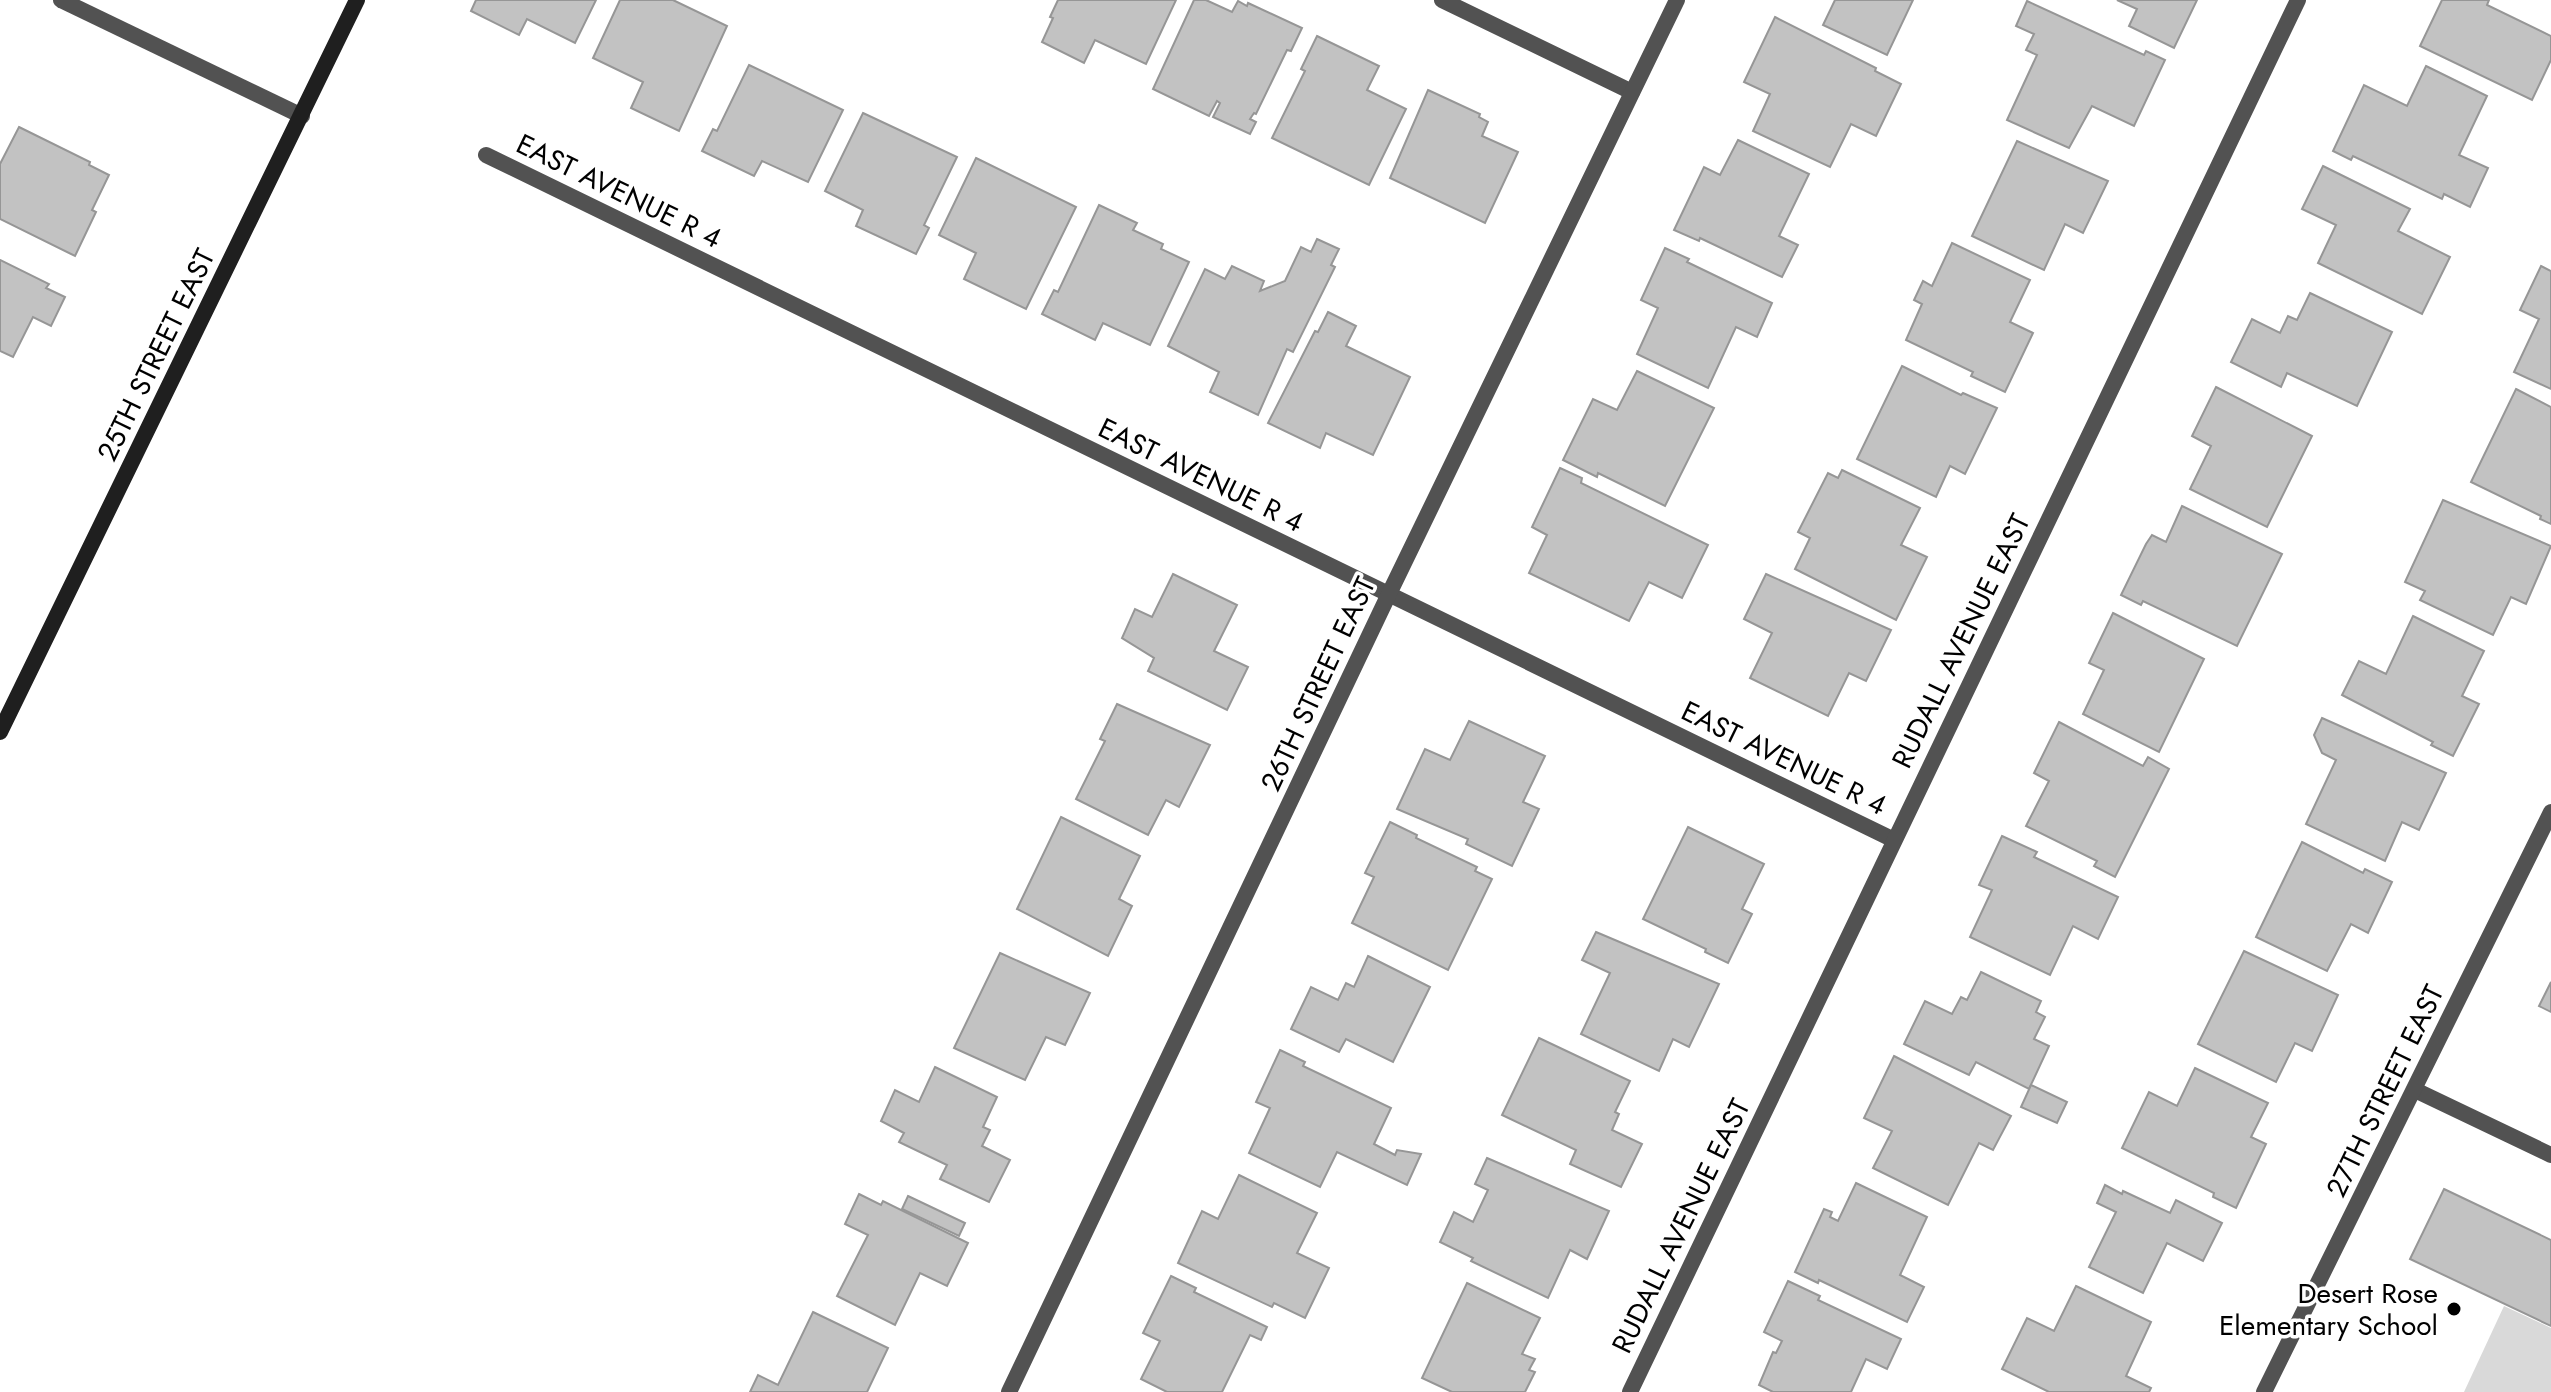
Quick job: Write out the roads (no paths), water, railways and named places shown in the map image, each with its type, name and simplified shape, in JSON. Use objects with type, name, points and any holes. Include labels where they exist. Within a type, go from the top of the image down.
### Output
[{"type":"main road","name":"25TH STREET EAST","points":[[0,732],[357,0]]},
{"type":"street","points":[[61,0],[302,116]]},
{"type":"street","points":[[1442,0],[1632,92]]},
{"type":"street","name":"26TH STREET EAST","points":[[1009,1392],[1388,596],[1677,0]]},
{"type":"street","name":"RUDALL AVENUE EAST","points":[[1630,1392],[2298,0]]},
{"type":"street","name":"EAST AVENUE R 4","points":[[486,155],[1894,840]]},
{"type":"street","name":"27TH STREET EAST","points":[[2264,1392],[2551,812]]},
{"type":"street","points":[[2415,1090],[2551,1155]]},
{"type":"place","name":"Desert Rose Elementary School","points":[[2454,1309]]}]
